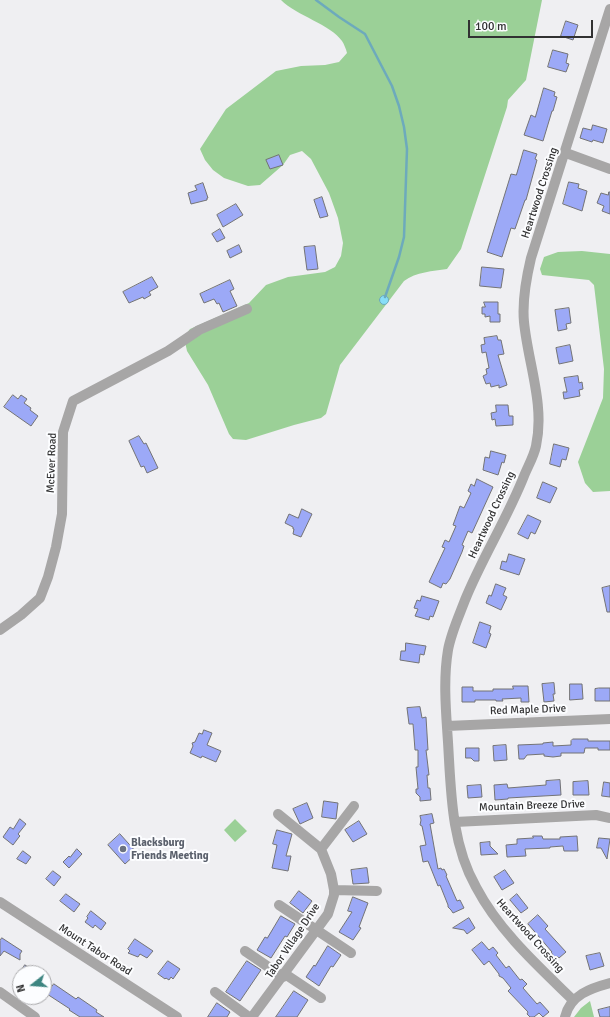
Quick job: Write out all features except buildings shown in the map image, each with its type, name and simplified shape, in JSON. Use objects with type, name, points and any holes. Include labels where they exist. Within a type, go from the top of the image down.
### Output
[{"type":"street","name":"Heartwood Crossing","points":[[573,1000],[540,969],[490,910],[476,887],[466,866],[459,845],[452,801],[447,726],[446,671],[448,649],[466,598],[517,493],[536,448],[538,405],[524,322],[526,288],[532,258],[610,10]]},
{"type":"street","points":[[566,153],[610,169]]},
{"type":"street","name":"McEver Road","points":[[0,630],[21,615],[40,598],[48,577],[56,547],[62,514],[63,432],[73,401],[168,351],[199,330],[247,309]]},
{"type":"street","name":"Red Maple Drive","points":[[447,726],[610,719]]},
{"type":"street","points":[[278,814],[321,849],[354,806]]},
{"type":"street","name":"Mountain Breeze Drive","points":[[455,822],[596,815],[610,818]]},
{"type":"street","name":"Tabor Village Drive","points":[[253,1017],[328,914],[334,896],[334,890],[331,874],[321,849]]},
{"type":"street","points":[[334,890],[377,891]]},
{"type":"street","name":"Mount Tabor Road","points":[[0,902],[177,1017]]},
{"type":"street","points":[[278,904],[351,953]]},
{"type":"street","points":[[245,950],[321,998]]},
{"type":"street","points":[[565,1017],[573,1000],[592,988],[610,983]]},
{"type":"street","points":[[0,992],[35,1017]]},
{"type":"street","points":[[215,992],[249,1017]]},
{"type":"green space","points":[[281,0],[542,0],[526,80],[508,100],[461,249],[447,269],[419,274],[404,281],[340,365],[326,414],[321,418],[246,440],[233,439],[229,434],[208,385],[187,351],[184,337],[190,329],[249,303],[266,285],[288,277],[325,272],[335,267],[341,256],[343,243],[338,218],[329,193],[311,159],[302,151],[290,155],[283,165],[260,185],[248,186],[224,178],[213,170],[205,160],[200,149],[226,109],[276,71],[301,66],[325,65],[339,62],[347,53],[343,42],[337,35],[288,6]]},
{"type":"green space","points":[[582,251],[610,254],[610,491],[593,492],[585,483],[578,462],[603,398],[604,369],[594,285],[589,280],[542,275],[540,269],[544,257],[558,252]]},
{"type":"green space","points":[[235,819],[247,831],[235,842],[224,830]]},
{"type":"green space","points":[[590,1001],[594,1017],[574,1017],[581,1008]]},
{"type":"water","points":[[384,295],[389,300],[384,305],[379,300]]},
{"type":"waterway","points":[[316,0],[365,34],[392,86],[404,127],[407,149],[404,237],[399,257],[385,297]]},
{"type":"place","name":"Blacksburg Friends Meeting","points":[[123,849]]}]
